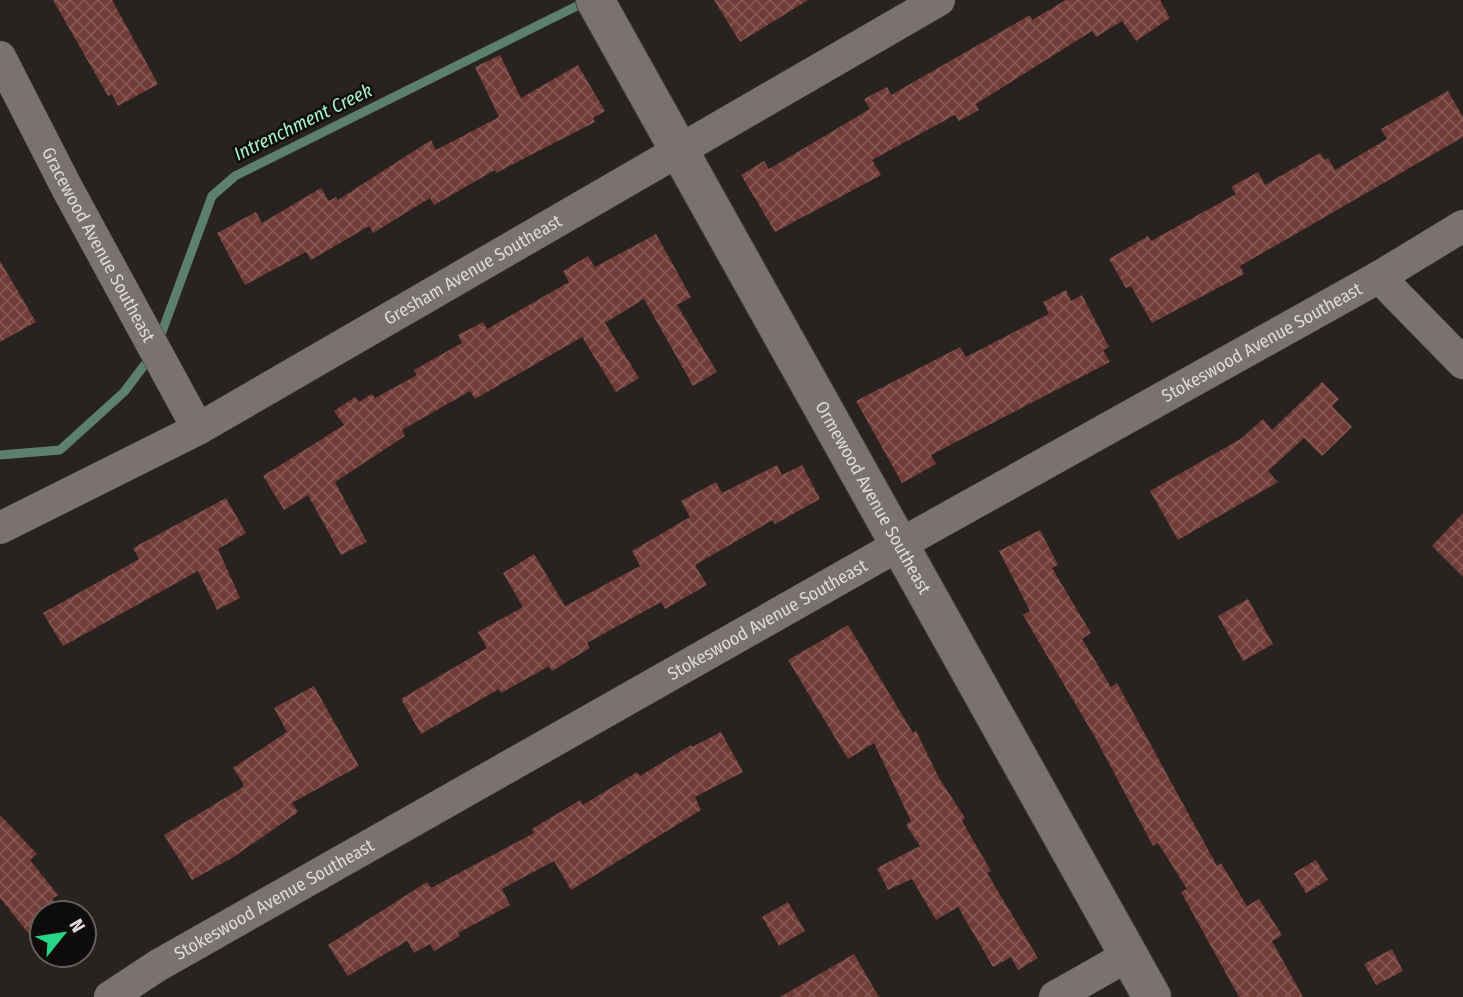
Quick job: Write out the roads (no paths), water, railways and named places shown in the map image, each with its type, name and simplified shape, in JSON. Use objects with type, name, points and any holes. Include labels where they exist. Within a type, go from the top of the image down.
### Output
[{"type":"street","name":"Ormewood Avenue Southeast","points":[[595,0],[1152,997]]},
{"type":"street","name":"Gresham Avenue Southeast","points":[[0,528],[198,429],[939,0]]},
{"type":"street","name":"Gracewood Avenue Southeast","points":[[0,57],[67,188],[198,429]]},
{"type":"street","name":"Stokeswood Avenue Southeast","points":[[110,997],[169,960],[899,545],[1379,277],[1463,226]]},
{"type":"street","points":[[1379,277],[1463,363]]},
{"type":"street","points":[[1055,997],[1129,956]]},
{"type":"waterway","name":"Intrenchment Creek","points":[[159,340],[212,196],[235,176],[587,1]]},
{"type":"waterway","name":"Intrenchment Creek","points":[[0,455],[60,450],[124,392],[152,355]]}]
